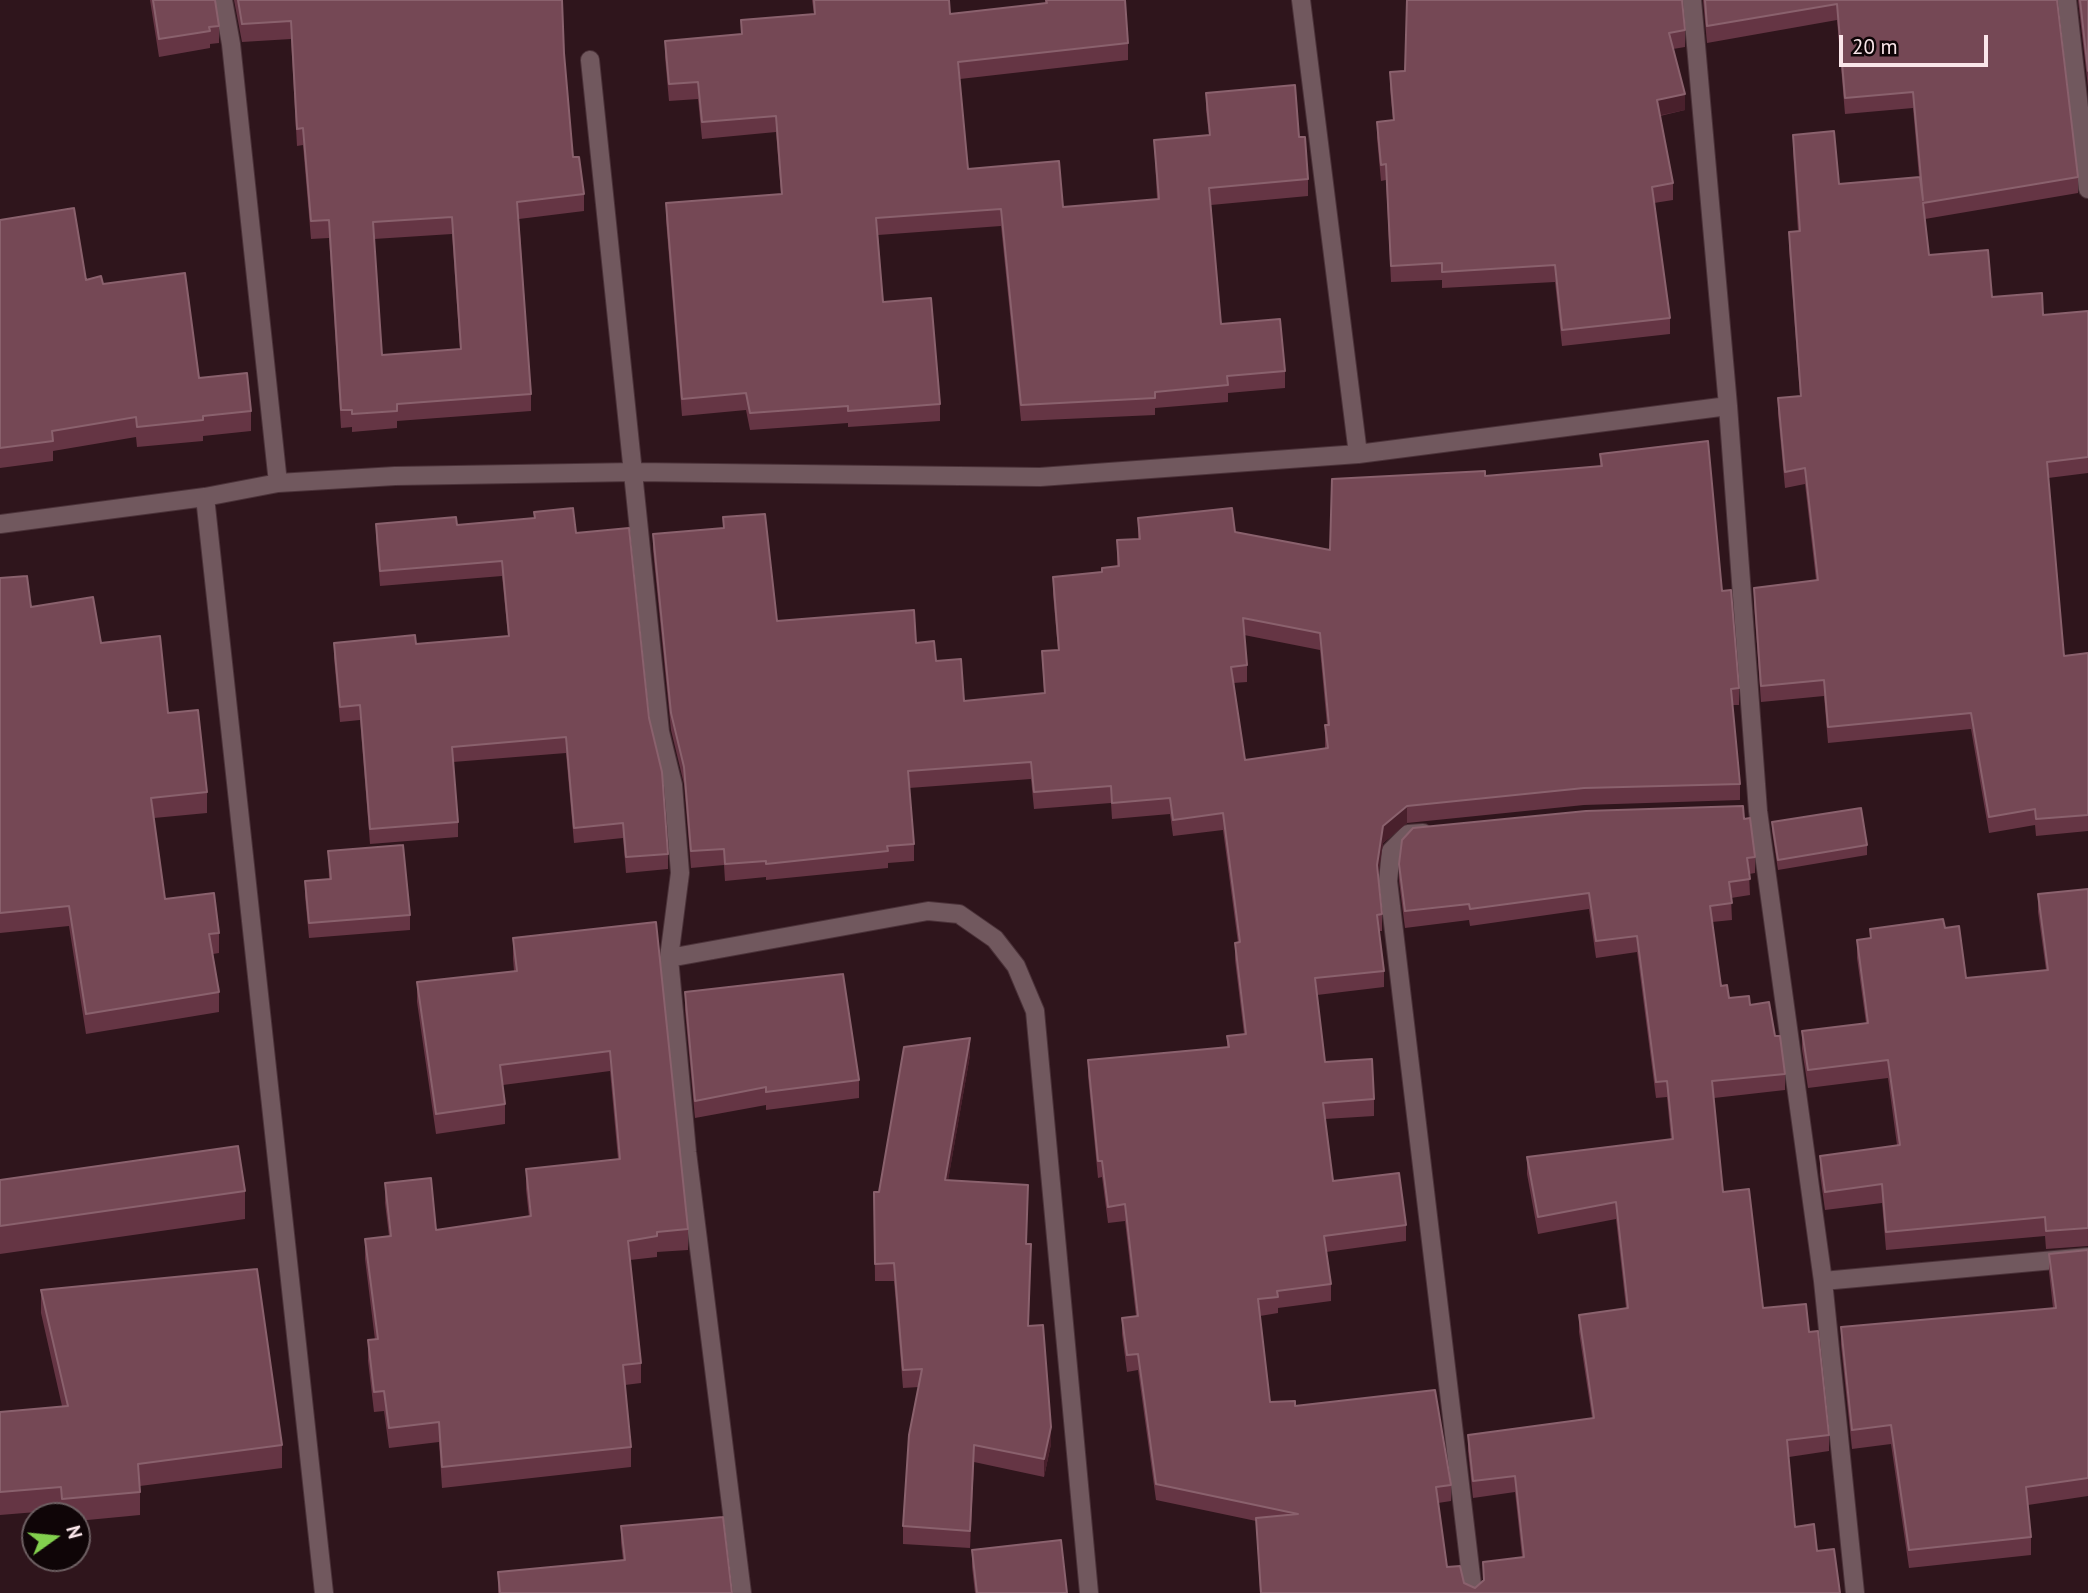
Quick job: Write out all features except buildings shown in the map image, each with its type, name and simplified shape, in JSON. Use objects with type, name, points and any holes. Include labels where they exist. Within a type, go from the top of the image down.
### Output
[{"type":"street","points":[[223,0],[231,44],[278,483]]},
{"type":"street","points":[[1301,0],[1358,454]]},
{"type":"street","points":[[1692,0],[1728,406],[1751,811],[1823,1281],[1855,1593]]},
{"type":"street","points":[[2067,0],[2088,189]]},
{"type":"street","points":[[590,60],[660,732],[673,785],[680,873],[669,958],[687,1152],[742,1593]]},
{"type":"street","points":[[0,524],[205,497],[278,483],[395,476],[635,472],[1040,477],[1358,454],[1728,406]]},
{"type":"street","points":[[205,497],[324,1593]]},
{"type":"street","points":[[1435,832],[1408,834],[1391,851],[1388,881],[1472,1593]]},
{"type":"street","points":[[669,958],[928,911],[959,914],[995,939],[1016,966],[1035,1011],[1090,1593]]},
{"type":"street","points":[[1823,1281],[2088,1257]]}]
